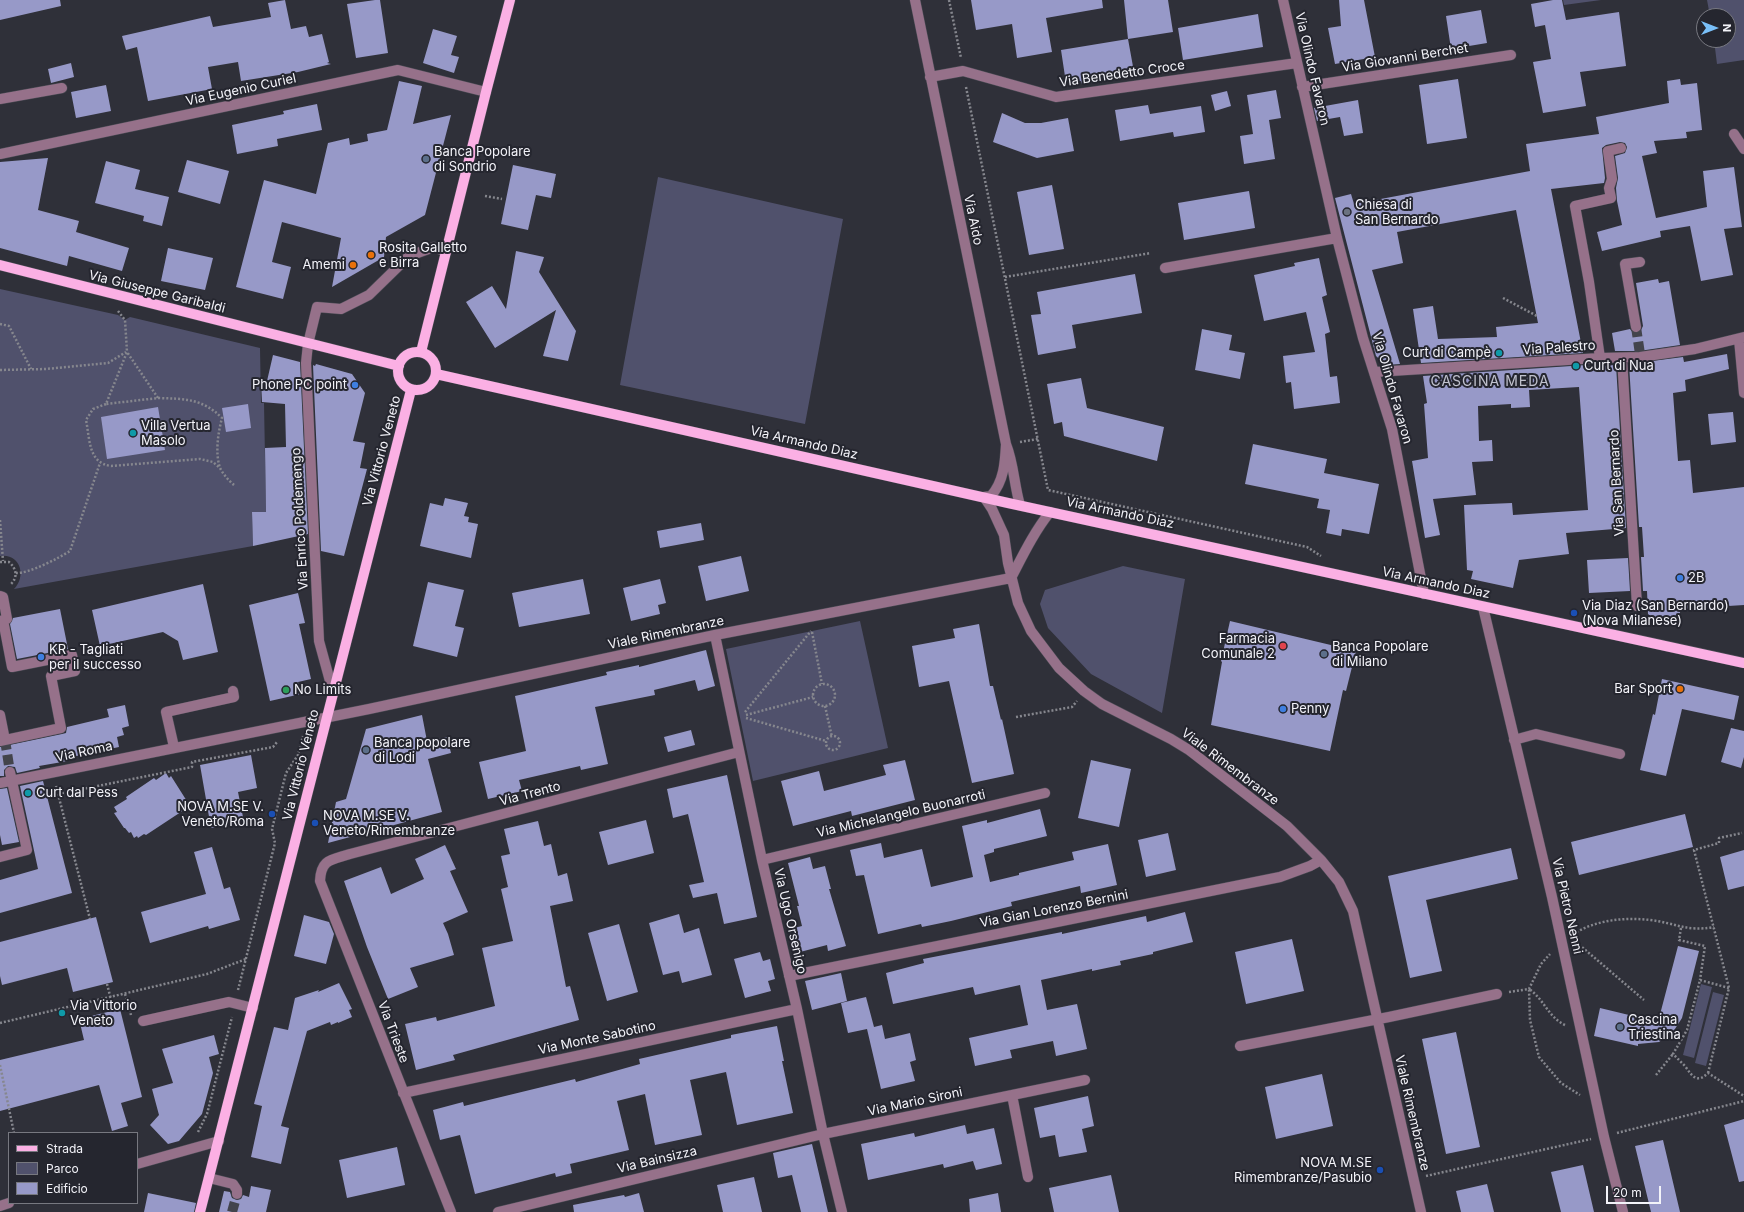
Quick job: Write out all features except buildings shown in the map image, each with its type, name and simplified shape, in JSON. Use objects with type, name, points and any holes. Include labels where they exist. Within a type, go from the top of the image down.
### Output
[{"type":"main road","points":[[421,352],[510,0]]},
{"type":"main road","name":"Via Giuseppe Garibaldi","points":[[0,265],[399,366]]},
{"type":"main road","points":[[414,352],[421,352],[433,361],[436,368],[436,374],[432,383],[426,388],[411,390],[400,380],[398,373],[399,366],[407,355],[414,352]]},
{"type":"main road","name":"Via Armando Diaz","points":[[436,374],[1050,512],[1744,663]]},
{"type":"main road","name":"Via Vittorio Veneto","points":[[200,1212],[411,390]]},
{"type":"street","name":"Via Aido","points":[[915,0],[930,77],[1011,444],[1016,491],[1020,505]]},
{"type":"street","name":"Via Olindo Favaron","points":[[1283,0],[1337,238],[1363,338],[1392,429],[1424,594]]},
{"type":"street","name":"Via Giovanni Berchet","points":[[1302,87],[1511,55]]},
{"type":"street","name":"Via Benedetto Croce","points":[[930,77],[963,71],[1056,97],[1297,63]]},
{"type":"street","name":"Via Eugenio Curiel","points":[[0,154],[398,70],[486,92]]},
{"type":"street","points":[[0,99],[62,88]]},
{"type":"street","points":[[1734,134],[1744,149]]},
{"type":"street","points":[[1600,358],[1589,282],[1575,206],[1611,198],[1609,188],[1612,179],[1608,151],[1621,148]]},
{"type":"street","points":[[1165,268],[1337,238]]},
{"type":"street","name":"Via Enrico Poldemengo","points":[[333,692],[319,641],[306,363],[308,344],[317,307],[341,309],[369,295],[409,256],[434,247],[446,252]]},
{"type":"street","points":[[1636,327],[1625,264],[1640,262]]},
{"type":"street","points":[[1741,338],[1744,393]]},
{"type":"street","name":"Via Palestro","points":[[1375,372],[1600,358],[1622,358],[1695,349],[1741,338]]},
{"type":"street","name":"Via San Bernardo","points":[[1622,358],[1637,606]]},
{"type":"street","name":"Via Aido","points":[[984,497],[991,496],[1000,483],[1011,444]]},
{"type":"street","name":"Viale Rimembranze","points":[[984,497],[992,509],[1004,535],[1011,578],[1018,603],[1031,631],[1059,668],[1084,691],[1102,704],[1171,739],[1189,750],[1287,826],[1321,860],[1339,882],[1353,910],[1422,1212]]},
{"type":"street","points":[[1011,578],[1039,526],[1050,512]]},
{"type":"street","name":"Viale Rimembranze","points":[[327,717],[808,617],[1011,578]]},
{"type":"street","points":[[0,596],[3,597],[7,619],[2,620],[12,666],[72,655],[75,671],[51,676],[61,728],[2,740],[0,715]]},
{"type":"street","name":"Via Pietro Nenni","points":[[1483,606],[1552,897],[1566,939],[1580,1027],[1604,1136],[1623,1212]]},
{"type":"street","name":"Via Ugo Orsenigo","points":[[715,636],[762,860],[797,1010],[823,1134],[842,1212]]},
{"type":"street","points":[[174,747],[166,712],[234,697],[233,691]]},
{"type":"street","name":"Via Roma","points":[[0,783],[10,776],[54,772],[327,717]]},
{"type":"street","points":[[1514,740],[1536,734],[1620,754]]},
{"type":"street","name":"Via Trento","points":[[327,861],[739,752]]},
{"type":"street","points":[[0,857],[27,850],[10,776]]},
{"type":"street","name":"Via Michelangelo Buonarroti","points":[[762,860],[1045,793]]},
{"type":"street","name":"Via Gian Lorenzo Bernini","points":[[789,976],[1280,877],[1310,866],[1321,860]]},
{"type":"street","name":"Via Trieste","points":[[327,861],[321,870],[320,881],[450,1212]]},
{"type":"street","points":[[1240,1046],[1497,994]]},
{"type":"street","points":[[143,1021],[229,1002],[253,1008]]},
{"type":"street","name":"Via Monte Sabotino","points":[[403,1094],[797,1010]]},
{"type":"street","name":"Via Mario Sironi","points":[[823,1134],[1085,1080]]},
{"type":"street","points":[[1012,1094],[1028,1177]]},
{"type":"street","name":"Via Bainsizza","points":[[498,1212],[823,1134]]},
{"type":"street","points":[[138,1164],[218,1141]]},
{"type":"street","points":[[209,1178],[233,1184],[237,1190],[237,1194]]},
{"type":"path","points":[[949,0],[1048,490],[1307,547],[1323,557]]},
{"type":"path","points":[[485,196],[502,199]]},
{"type":"path","points":[[1005,277],[1151,253]]},
{"type":"path","points":[[106,404],[127,352],[125,320],[120,312],[108,307],[112,293]]},
{"type":"path","points":[[1504,298],[1537,316]]},
{"type":"path","points":[[0,324],[9,326],[31,369]]},
{"type":"path","points":[[0,370],[31,369],[108,362],[127,352]]},
{"type":"path","points":[[127,352],[158,398]]},
{"type":"path","points":[[220,468],[217,444],[218,431],[222,418],[202,403],[185,398],[158,398],[106,404],[93,409],[86,420],[92,450],[95,458],[100,463],[111,466],[200,459],[213,462],[220,468],[234,486]]},
{"type":"path","points":[[1011,444],[1038,439]]},
{"type":"path","points":[[16,573],[22,574],[59,558],[70,551],[100,463]]},
{"type":"path","points":[[0,520],[1,562],[9,562],[14,567],[16,573],[15,579],[11,584],[5,587]]},
{"type":"path","points":[[808,617],[822,684]]},
{"type":"path","points":[[741,716],[811,632]]},
{"type":"path","points":[[822,684],[829,685],[834,690],[835,697],[832,703],[825,706],[816,702],[813,697],[815,689],[822,684]]},
{"type":"path","points":[[1016,717],[1072,707],[1084,691]]},
{"type":"path","points":[[741,716],[813,697]]},
{"type":"path","points":[[825,706],[832,737]]},
{"type":"path","points":[[741,716],[826,742],[828,747],[831,749],[838,748],[839,740],[836,737],[832,737]]},
{"type":"path","points":[[198,1132],[207,1114],[275,844],[272,829],[284,780],[286,773],[298,755],[303,734],[298,734]]},
{"type":"path","points":[[826,742],[832,737]]},
{"type":"path","points":[[58,794],[192,767],[192,762],[273,747],[279,741]]},
{"type":"path","points":[[54,772],[58,794],[90,919]]},
{"type":"path","points":[[1673,1054],[1690,1074],[1697,1078],[1704,1078],[1708,1073],[1729,988],[1694,850],[1720,843],[1719,838],[1742,833]]},
{"type":"path","points":[[1596,1100],[1589,1100],[1560,1083],[1539,1057],[1530,1020],[1529,989],[1541,964],[1566,939],[1582,928],[1609,920],[1651,920],[1681,928],[1699,930],[1714,927]]},
{"type":"path","points":[[1656,1076],[1673,1054],[1687,1030],[1700,980],[1705,946],[1679,940],[1681,928]]},
{"type":"path","points":[[1566,939],[1644,1000]]},
{"type":"path","points":[[0,1023],[111,998],[207,974],[246,959]]},
{"type":"path","points":[[1700,980],[1729,988]]},
{"type":"path","points":[[107,984],[114,1011]]},
{"type":"path","points":[[1497,994],[1529,989],[1538,995],[1550,1014],[1560,1023],[1573,1029],[1580,1027]]},
{"type":"path","points":[[0,1065],[14,1132]]},
{"type":"path","points":[[1708,1073],[1744,1096]]},
{"type":"path","points":[[1414,1178],[1604,1136],[1744,1101]]},
{"type":"green space","points":[[1563,0],[1601,0],[1564,5]]},
{"type":"green space","points":[[1707,0],[1744,0],[1744,60],[1717,64],[1715,48],[1736,48],[1736,8],[1708,8]]},
{"type":"green space","points":[[658,177],[843,219],[805,424],[620,385]]},
{"type":"green space","points":[[0,289],[118,315],[125,320],[130,317],[260,348],[261,403],[264,403],[266,512],[252,513],[253,546],[14,589],[20,578],[21,572],[19,566],[12,558],[0,556]]},
{"type":"green space","points":[[1123,566],[1185,579],[1162,713],[1091,674],[1048,628],[1040,604],[1045,590]]},
{"type":"green space","points":[[860,621],[888,748],[753,781],[726,649]]},
{"type":"green space","points":[[1701,984],[1712,987],[1694,1058],[1683,1055]]},
{"type":"green space","points":[[1713,992],[1724,995],[1706,1066],[1695,1063]]},
{"type":"tunnel","points":[[1636,327],[1640,354]]},
{"type":"tunnel","points":[[5,740],[10,772]]},
{"type":"tunnel","points":[[232,1212],[237,1194]]},
{"type":"place","name":"Banca Popolare di Sondrio","points":[[426,159]]},
{"type":"place","name":"Chiesa di San Bernardo","points":[[1347,212]]},
{"type":"place","name":"Rosita Galletto e Birra","points":[[371,255]]},
{"type":"place","name":"Amemi","points":[[353,265]]},
{"type":"place","name":"Curt di Campè","points":[[1499,353]]},
{"type":"place","name":"Curt di Nua","points":[[1576,366]]},
{"type":"place","name":"Phone PC point","points":[[355,385]]},
{"type":"place","name":"Villa Vertua Masolo","points":[[133,433]]},
{"type":"place","name":"2B","points":[[1680,578]]},
{"type":"place","name":"Via Diaz (San Bernardo) (Nova Milanese)","points":[[1574,613]]},
{"type":"place","name":"Farmacia Comunale 2","points":[[1283,646]]},
{"type":"place","name":"Banca Popolare di Milano","points":[[1324,654]]},
{"type":"place","name":"KR - Tagliati per il successo","points":[[41,657]]},
{"type":"place","name":"Bar Sport","points":[[1680,689]]},
{"type":"place","name":"No Limits","points":[[286,690]]},
{"type":"place","name":"Penny","points":[[1283,709]]},
{"type":"place","name":"Banca popolare di Lodi","points":[[366,750]]},
{"type":"place","name":"Curt dal Pess","points":[[28,793]]},
{"type":"place","name":"NOVA M.SE V. Veneto/Roma","points":[[272,814]]},
{"type":"place","name":"NOVA M.SE V. Veneto/Rimembranze","points":[[315,823]]},
{"type":"place","name":"Via Vittorio Veneto","points":[[62,1013]]},
{"type":"place","name":"Cascina Triestina","points":[[1620,1027]]},
{"type":"place","name":"NOVA M.SE Rimembranze/Pasubio","points":[[1380,1170]]},
{"type":"district","name":"CASCINA MEDA","points":[[1490,382]]}]
